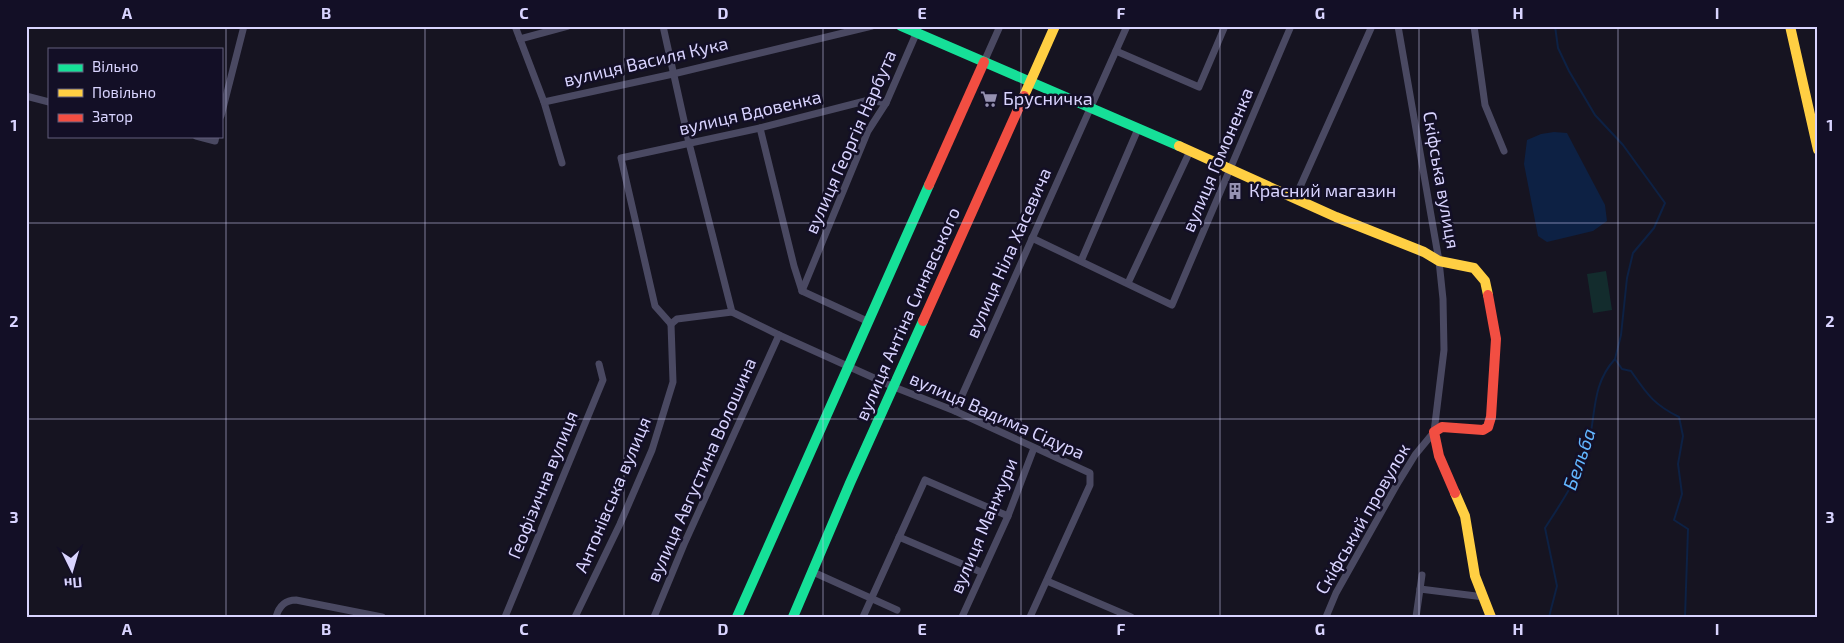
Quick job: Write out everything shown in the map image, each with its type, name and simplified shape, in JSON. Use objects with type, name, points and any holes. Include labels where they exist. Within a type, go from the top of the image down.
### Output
[{"type":"street","points":[[222,112],[244,26]]},
{"type":"street","points":[[514,26],[544,102],[562,163]]},
{"type":"street","points":[[520,38],[568,26]]},
{"type":"street","points":[[663,26],[689,144],[732,312],[677,319],[671,324]]},
{"type":"street","name":"вулиця Василя Кука","points":[[544,102],[674,74],[872,26]]},
{"type":"street","points":[[901,26],[1091,107],[1364,228],[1424,252],[1439,261],[1443,299],[1444,350],[1434,432],[1439,456],[1465,516],[1475,576],[1491,617]]},
{"type":"street","name":"вулиця Антіна Синявського","points":[[737,617],[849,366],[867,321],[1000,26]]},
{"type":"street","name":"вулиця Антіна Синявського","points":[[792,617],[1055,26]]},
{"type":"street","name":"вулиця Ніла Хасевича","points":[[955,411],[1127,26]]},
{"type":"street","points":[[1116,51],[1198,87],[1225,26]]},
{"type":"street","name":"вулиця Гомоненка","points":[[1128,283],[1172,304],[1292,26]]},
{"type":"street","points":[[1295,198],[1372,26]]},
{"type":"street","name":"Скіфська вулиця","points":[[1398,26],[1439,261],[1469,266],[1480,272],[1485,281],[1496,339],[1491,418],[1488,427],[1483,430],[1442,427],[1434,432]]},
{"type":"street","points":[[1474,26],[1485,105],[1504,151]]},
{"type":"street","points":[[1790,26],[1818,150]]},
{"type":"street","name":"вулиця Георгія Нарбута","points":[[802,291],[868,132],[886,103],[916,34]]},
{"type":"street","points":[[26,96],[48,102]]},
{"type":"street","name":"вулиця Вдовенка","points":[[671,324],[655,306],[621,158],[760,128],[869,100],[886,103]]},
{"type":"street","points":[[760,128],[794,266],[802,291],[867,321]]},
{"type":"street","points":[[1082,261],[1138,129]]},
{"type":"street","points":[[204,138],[215,141],[216,138]]},
{"type":"street","points":[[1032,238],[1128,283],[1190,151]]},
{"type":"street","name":"вулиця Вадима Сідура","points":[[732,312],[894,387],[955,411],[1090,473],[1090,484],[1047,581]]},
{"type":"street","name":"Антонівська вулиця","points":[[575,617],[620,524],[652,450],[673,382],[671,324]]},
{"type":"street","name":"вулиця Августина Волошина","points":[[654,617],[685,542],[779,335]]},
{"type":"street","name":"Геофізична вулиця","points":[[506,617],[603,380],[598,364]]},
{"type":"street","name":"Скіфський провулок","points":[[1326,617],[1336,593],[1396,486],[1434,432]]},
{"type":"street","name":"вулиця Манжури","points":[[962,617],[1008,516],[1034,448]]},
{"type":"street","points":[[862,617],[925,480],[1008,516]]},
{"type":"street","points":[[899,537],[981,572]]},
{"type":"street","points":[[813,572],[897,610]]},
{"type":"street","points":[[1416,617],[1422,576]]},
{"type":"street","points":[[1030,617],[1047,581],[1131,617]]},
{"type":"street","points":[[1420,589],[1484,597]]},
{"type":"street","points":[[276,617],[284,602],[296,600],[382,617]]},
{"type":"green space","points":[[1606,271],[1612,310],[1593,313],[1587,274]]},
{"type":"water","points":[[1567,133],[1605,205],[1607,221],[1593,231],[1547,242],[1538,236],[1524,164],[1527,140],[1541,134]]},
{"type":"waterway","points":[[1555,26],[1558,48],[1595,115],[1623,145],[1665,203],[1654,228],[1633,253],[1627,278],[1621,335],[1615,359],[1622,369],[1631,371],[1646,392],[1657,403],[1679,417],[1683,436],[1678,464],[1682,494],[1674,520],[1688,529],[1685,617]]},
{"type":"waterway","name":"Бельба","points":[[1549,617],[1557,586],[1545,528],[1581,466],[1589,442],[1596,399],[1602,378],[1615,359]]},
{"type":"traffic: fast","points":[[901,26],[1179,146]]},
{"type":"traffic: fast","points":[[737,617],[929,185]]},
{"type":"traffic: fast","points":[[793,617],[850,483],[923,321]]},
{"type":"traffic: slow","points":[[1024,96],[1055,26]]},
{"type":"traffic: slow","points":[[1790,26],[1818,150]]},
{"type":"traffic: slow","points":[[1179,146],[1336,217],[1424,252],[1439,261],[1474,268],[1485,281],[1488,295]]},
{"type":"traffic: slow","points":[[1455,493],[1465,516],[1475,576],[1491,617]]},
{"type":"traffic: jam","points":[[929,185],[984,62]]},
{"type":"traffic: jam","points":[[923,321],[1024,96]]},
{"type":"traffic: jam","points":[[1455,493],[1439,456],[1434,432],[1442,427],[1483,430],[1488,427],[1491,417],[1496,339],[1488,295]]},
{"type":"place","name":"Брусничка","points":[[989,99]]},
{"type":"place","name":"Красний магазин","points":[[1235,191]]}]
